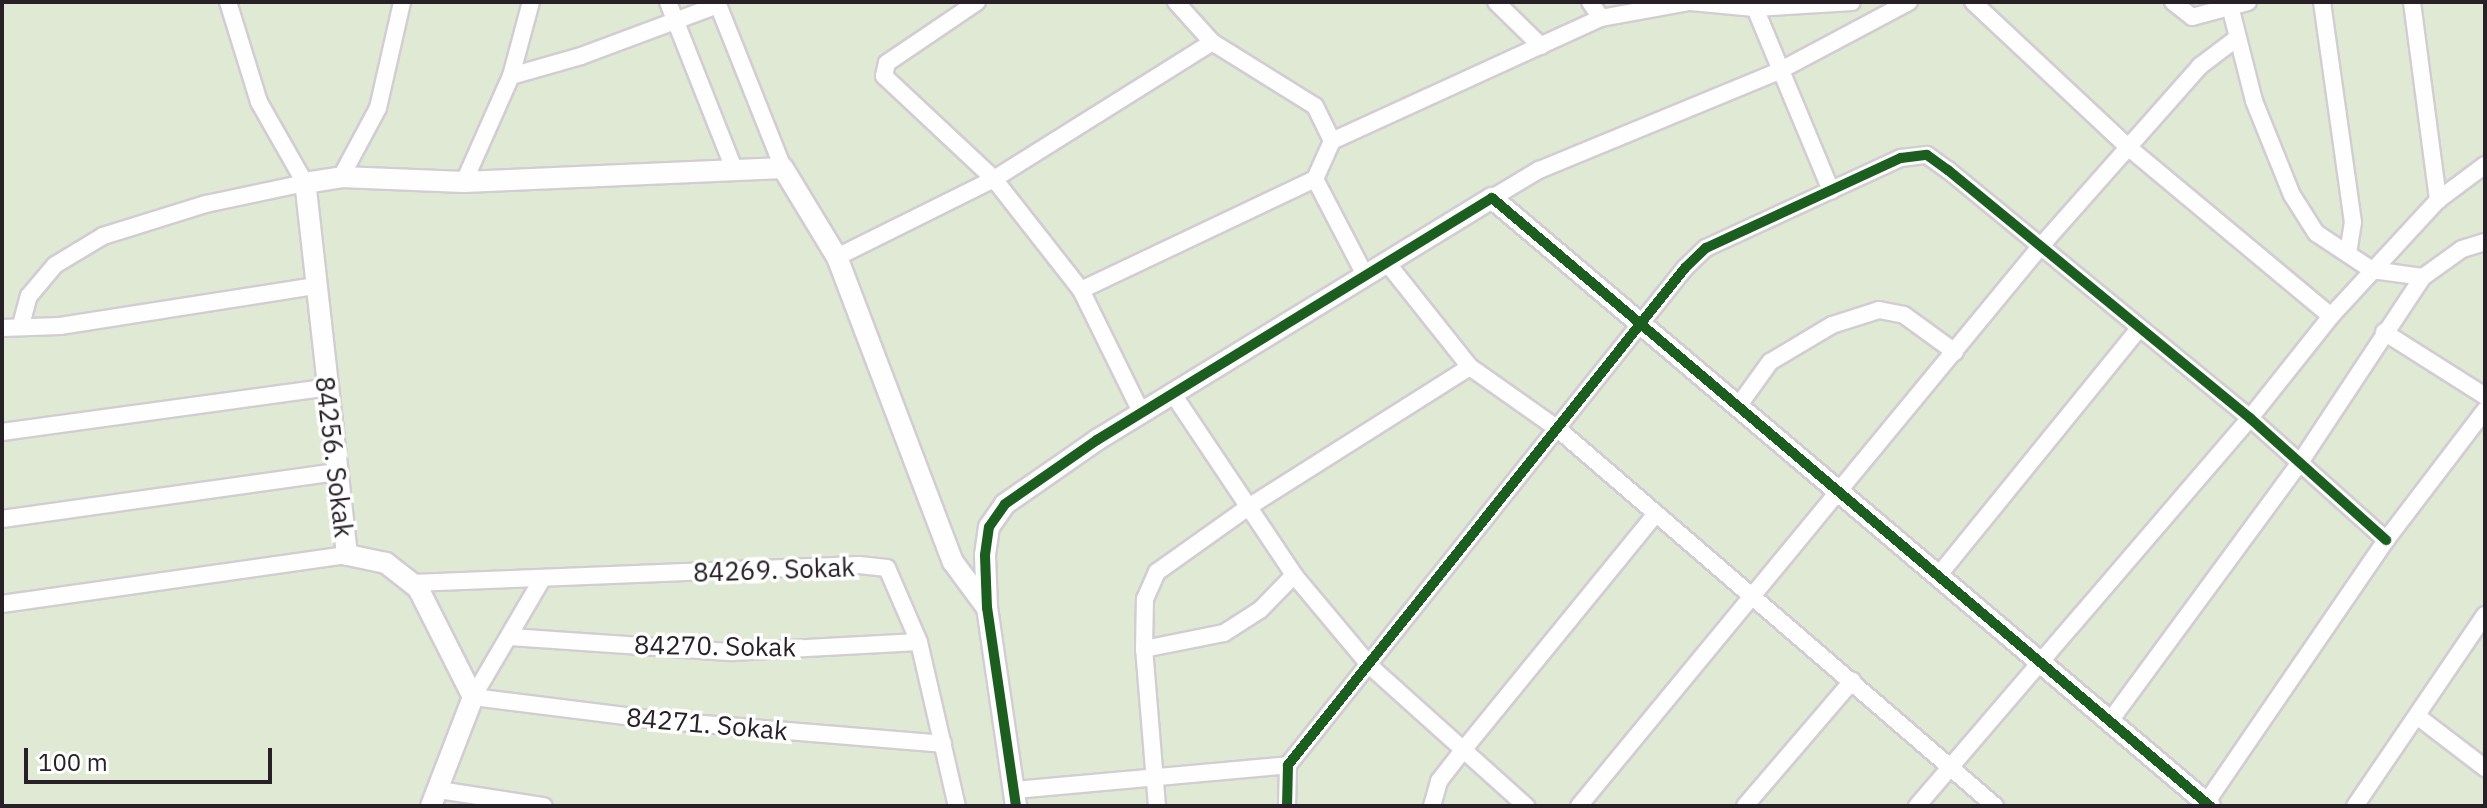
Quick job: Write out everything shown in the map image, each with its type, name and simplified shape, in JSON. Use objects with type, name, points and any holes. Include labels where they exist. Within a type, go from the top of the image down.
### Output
[{"type":"street","points":[[228,2],[259,102],[305,183]]},
{"type":"street","points":[[341,177],[378,108],[402,2]]},
{"type":"street","points":[[464,182],[511,76],[531,2]]},
{"type":"street","points":[[668,2],[673,22],[735,171]]},
{"type":"street","points":[[977,2],[887,63],[884,76],[994,179],[1081,290],[1142,414]]},
{"type":"street","points":[[1176,2],[1212,42],[1315,106],[1332,141]]},
{"type":"street","points":[[1496,2],[1541,46]]},
{"type":"street","points":[[1590,2],[1601,18]]},
{"type":"street","points":[[1081,290],[1315,179],[1332,141],[1601,18],[1644,5],[1690,2],[1755,8],[1852,2]]},
{"type":"street","points":[[1288,765],[1016,798],[987,608],[989,527],[1005,504],[1173,394],[1539,170],[1779,71],[1909,2]]},
{"type":"street","points":[[1973,2],[2128,147],[2331,316]]},
{"type":"street","points":[[2173,2],[2192,17],[2230,4],[2248,2]]},
{"type":"street","points":[[2322,2],[2353,222],[2348,254]]},
{"type":"street","points":[[2412,2],[2438,200]]},
{"type":"street","points":[[511,76],[673,22],[717,4],[783,168],[837,257],[953,562],[987,608]]},
{"type":"street","points":[[2230,4],[2254,101],[2292,195],[2316,233],[2372,270],[2423,277]]},
{"type":"street","points":[[1755,8],[1831,191]]},
{"type":"street","points":[[1579,806],[1754,599],[2040,247],[2200,66],[2237,38]]},
{"type":"street","points":[[837,257],[994,179],[1212,42]]},
{"type":"street","points":[[1287,806],[1288,765],[1558,429],[1640,321],[1706,248],[1901,158],[1927,155],[2250,418],[2386,540]]},
{"type":"street","points":[[1917,806],[2250,418],[2331,316],[2438,200],[2485,165]]},
{"type":"street","points":[[21,325],[29,296],[55,265],[103,236],[206,204],[305,183],[341,177],[464,182],[783,168]]},
{"type":"street","points":[[1315,179],[1366,277]]},
{"type":"street","name":"84256. Sokak","points":[[305,183],[324,388],[347,555],[386,563],[413,583],[446,636],[473,697]]},
{"type":"street","points":[[1492,198],[2208,805],[2386,540],[2485,410]]},
{"type":"street","points":[[2110,721],[2299,464],[2423,277],[2462,249],[2485,242]]},
{"type":"street","points":[[1388,264],[1470,367],[1558,429],[1995,806]]},
{"type":"street","points":[[2,328],[60,326],[316,286]]},
{"type":"street","points":[[1739,405],[1770,362],[1832,325],[1879,310],[1904,315],[1955,352]]},
{"type":"street","points":[[1938,576],[2139,329]]},
{"type":"street","points":[[2384,332],[2485,396]]},
{"type":"street","points":[[1157,806],[1144,649],[1145,599],[1157,572],[1250,506],[1470,367]]},
{"type":"street","points":[[2,432],[324,388]]},
{"type":"street","points":[[1173,394],[1294,575],[1370,666],[1526,806]]},
{"type":"street","points":[[2,519],[335,472]]},
{"type":"street","points":[[1432,806],[1439,781],[1656,514]]},
{"type":"street","points":[[2,604],[347,555]]},
{"type":"street","name":"84269. Sokak","points":[[413,583],[541,581],[859,565],[887,568],[919,642],[957,806]]},
{"type":"street","points":[[1144,649],[1224,633],[1260,610],[1294,575]]},
{"type":"street","points":[[541,581],[473,697],[435,798],[544,806]]},
{"type":"street","points":[[2355,806],[2485,615]]},
{"type":"street","name":"84270. Sokak","points":[[510,637],[732,652],[919,642]]},
{"type":"street","points":[[1745,806],[1852,681]]},
{"type":"street","name":"84271. Sokak","points":[[473,697],[666,721],[943,744]]},
{"type":"street","points":[[2417,716],[2485,768]]},
{"type":"green space","points":[[2,2],[2485,2],[2485,806],[2,806]]},
{"type":"cycle path","points":[[1287,806],[1288,765],[1685,268],[1706,248],[1901,158],[1927,155],[1948,170],[2250,418],[2386,540]]},
{"type":"cycle path","points":[[1016,806],[987,608],[985,555],[989,527],[1005,504],[1097,440],[1492,198],[2210,806]]}]
